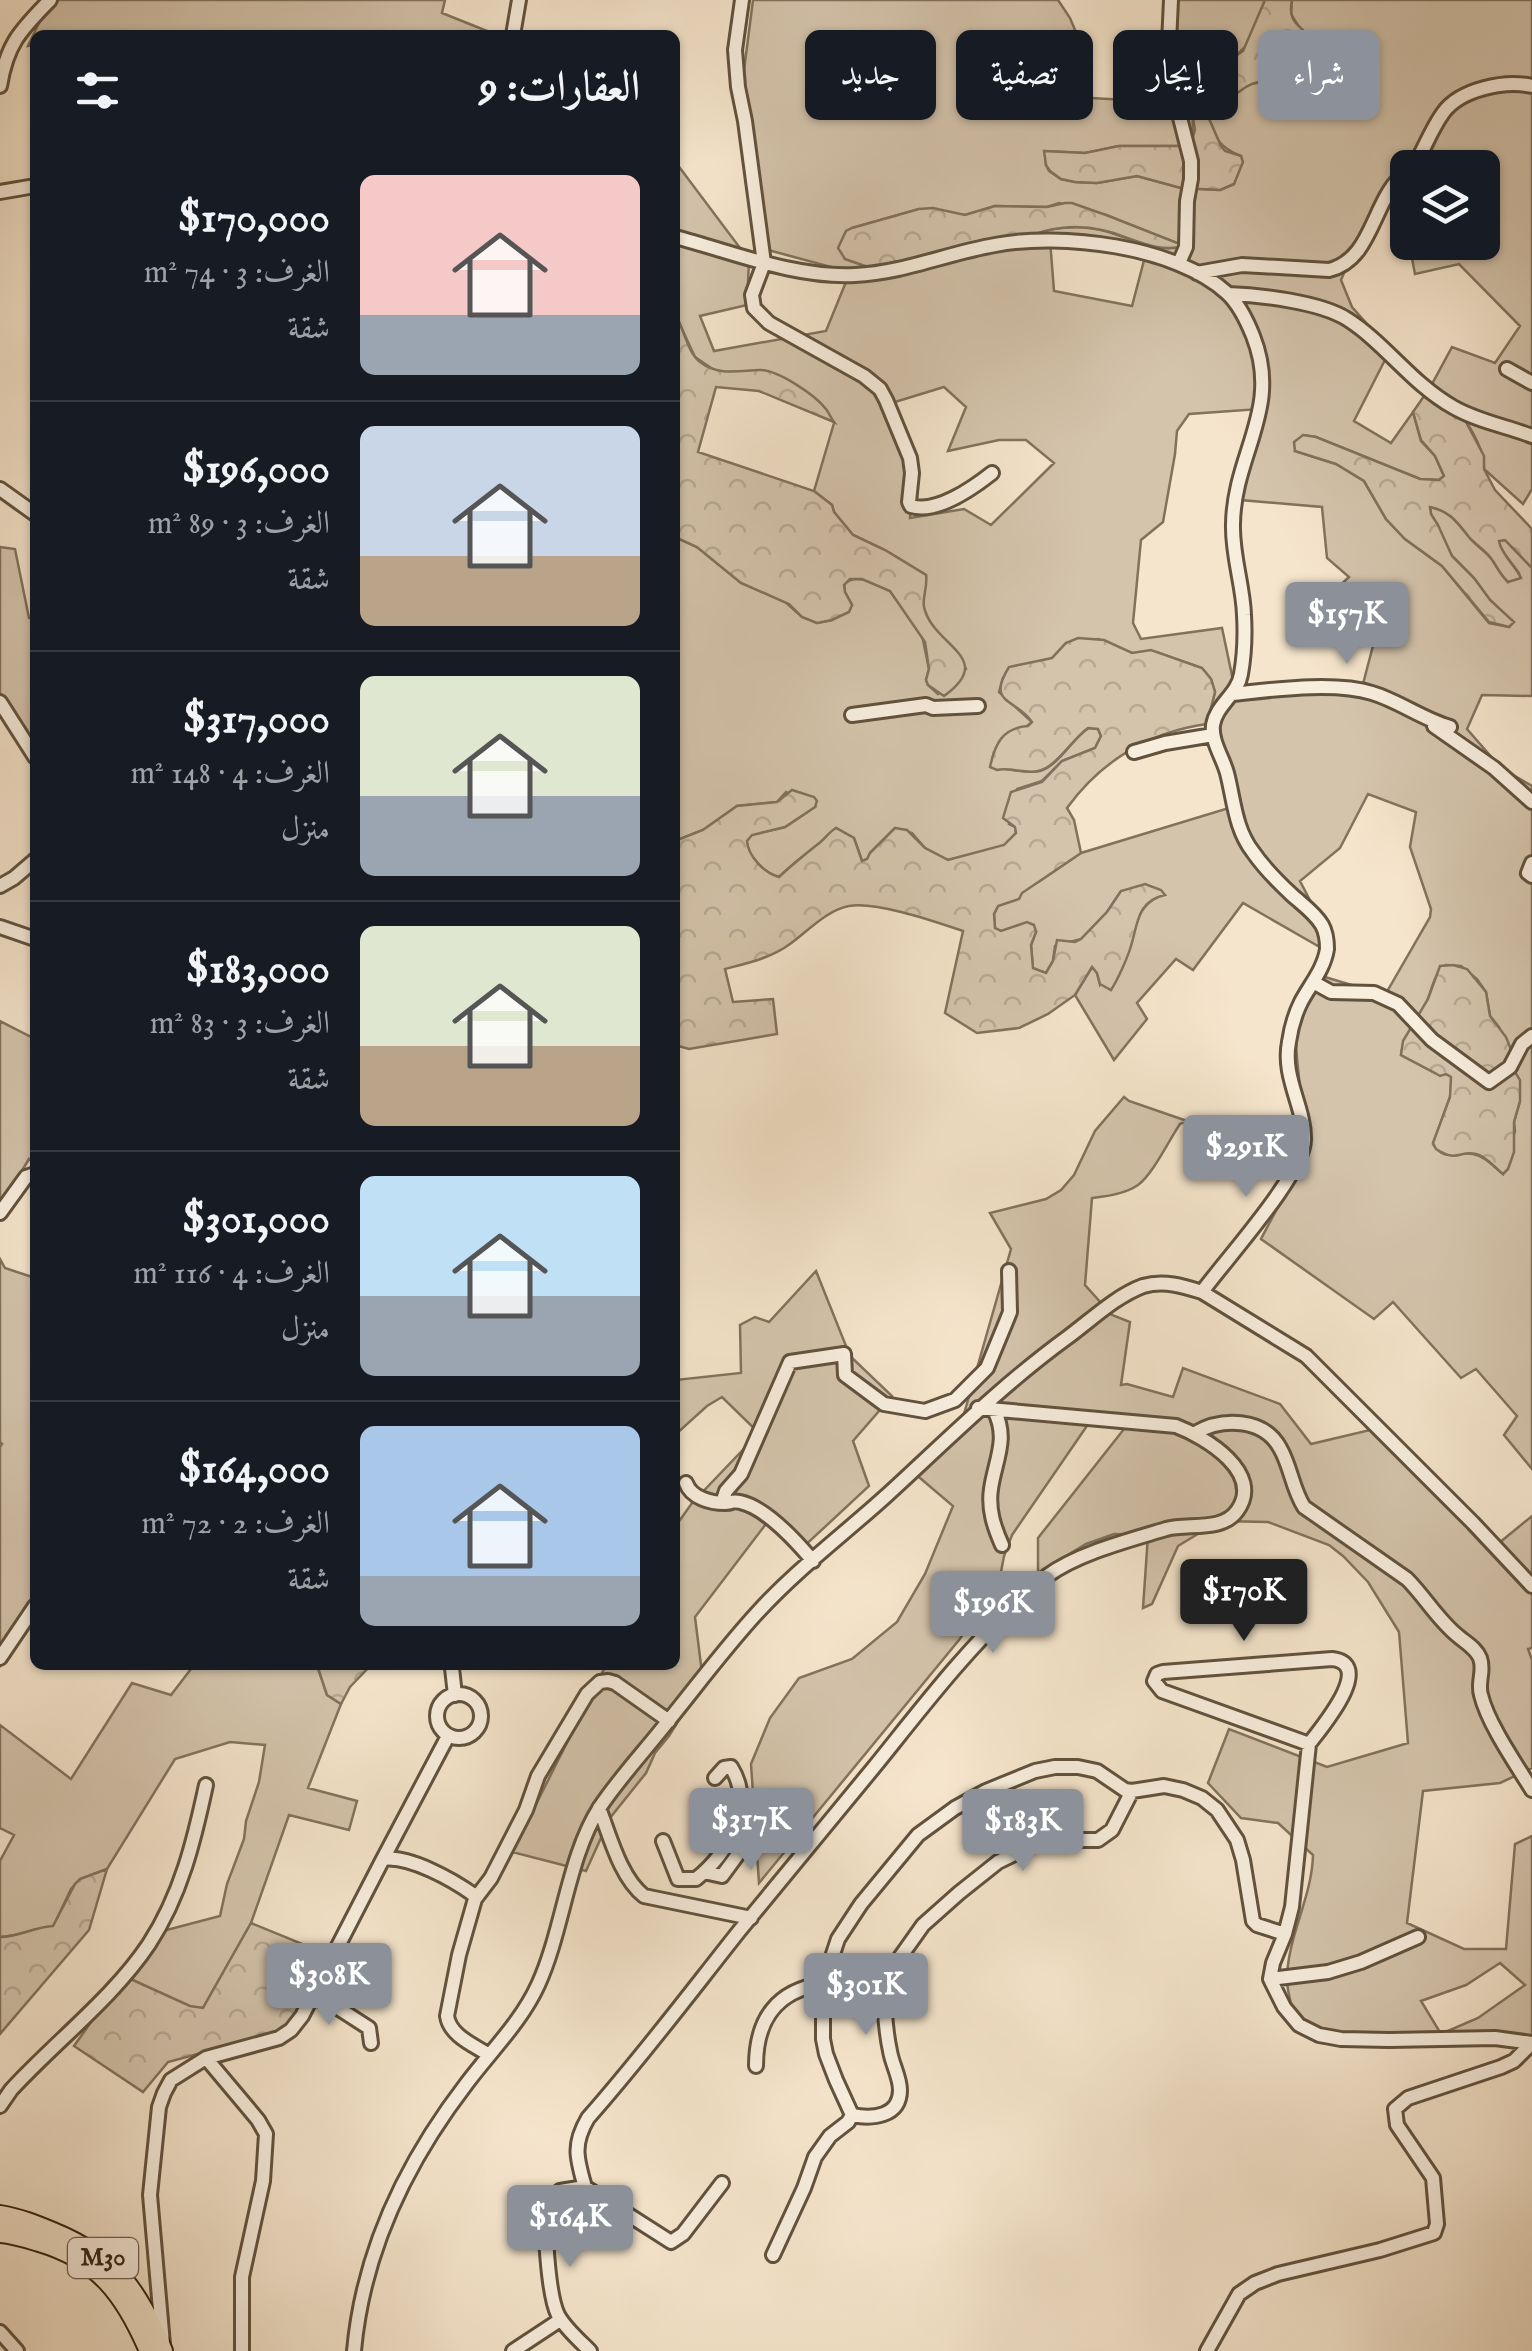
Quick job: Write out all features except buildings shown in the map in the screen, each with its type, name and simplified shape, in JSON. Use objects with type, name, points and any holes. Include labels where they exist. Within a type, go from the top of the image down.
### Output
[{"type":"highway","name":"M30","points":[[0,2214],[80,2243],[115,2268],[137,2298],[164,2351]]},
{"type":"highway","name":"M30","points":[[0,2232],[47,2244],[91,2265],[117,2293],[149,2351]]},
{"type":"street","points":[[0,86],[2,59],[19,33],[50,0]]},
{"type":"street","points":[[514,30],[519,0]]},
{"type":"street","points":[[742,0],[736,50],[738,88],[764,262],[752,295],[754,308],[761,318],[872,381],[886,400],[910,458],[911,506],[922,508],[964,494],[992,473]]},
{"type":"street","points":[[1170,0],[1169,43],[1176,102],[1191,161],[1186,247],[1178,263]]},
{"type":"street","points":[[1423,150],[1444,112],[1462,96],[1505,84],[1532,86]]},
{"type":"street","points":[[0,192],[30,187]]},
{"type":"street","points":[[1197,274],[1242,265],[1328,270],[1340,267],[1359,249],[1390,189]]},
{"type":"street","points":[[680,239],[750,260],[853,275],[895,270],[1024,240],[1064,240],[1112,247],[1178,263],[1197,274],[1228,294],[1251,332],[1264,375],[1258,420],[1234,502],[1234,561],[1244,615],[1242,672],[1214,719],[1213,735],[1246,842],[1274,879],[1320,921],[1327,947],[1323,965],[1292,1024],[1287,1059],[1304,1132],[1302,1155],[1286,1184],[1202,1292]]},
{"type":"street","points":[[1228,294],[1302,304],[1343,316],[1412,378],[1452,406],[1532,436]]},
{"type":"street","points":[[1507,369],[1532,384]]},
{"type":"street","points":[[0,489],[30,510]]},
{"type":"street","points":[[1232,694],[1348,688],[1370,692],[1450,727]]},
{"type":"street","points":[[0,702],[30,749]]},
{"type":"street","points":[[852,715],[926,705],[978,706]]},
{"type":"street","points":[[1420,716],[1494,768],[1532,802]]},
{"type":"street","points":[[1134,752],[1164,742],[1213,735]]},
{"type":"street","points":[[1532,863],[1528,873],[1532,876]]},
{"type":"street","points":[[0,886],[30,864]]},
{"type":"street","points":[[0,927],[30,938]]},
{"type":"street","points":[[1313,982],[1331,992],[1374,993],[1398,1004],[1432,1040],[1489,1082],[1510,1067],[1522,1044],[1532,1036]]},
{"type":"street","points":[[0,1213],[30,1175]]},
{"type":"street","points":[[722,1503],[726,1491],[741,1474],[790,1362],[844,1354],[845,1375],[884,1404],[925,1410],[955,1400],[986,1368],[1006,1322],[1010,1312],[1009,1270]]},
{"type":"street","points":[[354,2351],[374,2254],[402,2182],[455,2100],[524,2011],[549,1957],[586,1836],[599,1808],[759,1612],[978,1408],[1034,1360],[1108,1307],[1142,1287],[1168,1284],[1202,1292],[1306,1356],[1532,1586]]},
{"type":"street","points":[[585,2187],[578,2162],[580,2131],[952,1670],[994,1624],[1047,1576],[1069,1563],[1171,1528],[1218,1524],[1237,1512],[1244,1492],[1239,1472],[1220,1450],[1195,1433],[1176,1426],[978,1408]]},
{"type":"street","points":[[994,1410],[1002,1430],[990,1511],[1002,1544]]},
{"type":"street","points":[[1195,1433],[1211,1424],[1233,1421],[1269,1434],[1279,1445],[1294,1492],[1304,1507],[1407,1579],[1443,1624],[1473,1648],[1483,1671],[1479,1682],[1486,1711],[1532,1790]]},
{"type":"street","points":[[686,1484],[695,1496],[722,1503],[738,1500],[756,1509],[813,1561]]},
{"type":"street","points":[[4,1651],[30,1613]]},
{"type":"street","points":[[0,1630],[4,1651]]},
{"type":"street","points":[[1309,1744],[1162,1691],[1155,1676],[1163,1672],[1338,1659],[1348,1670],[1347,1687],[1309,1744],[1292,1908],[1270,1979],[1291,2018],[1329,2038],[1495,2038],[1532,2043]]},
{"type":"street","points":[[452,1670],[455,1694]]},
{"type":"street","points":[[490,2055],[454,2032],[448,2026],[447,2016],[475,1900],[491,1878],[526,1810],[538,1776],[594,1686],[615,1683],[669,1721]]},
{"type":"street","points":[[455,1694],[467,1696],[476,1702],[481,1714],[479,1725],[472,1734],[448,1736],[440,1728],[438,1708],[455,1694]]},
{"type":"street","points":[[164,2351],[150,2195],[160,2108],[172,2080],[206,2058],[279,2038],[291,2030],[302,2016],[448,1736]]},
{"type":"street","points":[[852,2115],[826,2054],[822,2020],[824,1984],[838,1939],[860,1904],[918,1835],[955,1808],[1012,1780],[1035,1771],[1078,1767],[1096,1770],[1125,1790],[1164,1786],[1202,1798],[1217,1810],[1237,1840],[1253,1921],[1286,1934]]},
{"type":"street","points":[[663,1841],[678,1879],[696,1879],[722,1854],[737,1825],[738,1780],[732,1768],[724,1768],[715,1778]]},
{"type":"street","points":[[0,2106],[148,1946],[184,1874],[206,1785]]},
{"type":"street","points":[[852,2115],[868,2118],[885,2114],[897,2102],[900,2091],[890,2052],[884,1980],[922,1926],[998,1862],[1043,1840],[1098,1840],[1112,1830],[1132,1791]]},
{"type":"street","points":[[599,1808],[635,1889],[644,1896],[751,1918]]},
{"type":"street","points":[[383,1859],[410,1862],[467,1890],[475,1900]]},
{"type":"street","points":[[687,1904],[692,1896],[690,1879]]},
{"type":"street","points":[[1270,1979],[1328,1972],[1362,1962],[1418,1937]]},
{"type":"street","points":[[756,2066],[764,2020],[774,2004],[790,1993],[824,1984]]},
{"type":"street","points":[[312,1996],[368,2028],[371,2043]]},
{"type":"street","points":[[1207,2351],[1239,2294],[1255,2283],[1434,2233],[1434,2178],[1397,2125],[1395,2109],[1408,2098],[1514,2061],[1532,2043]]},
{"type":"street","points":[[206,2058],[266,2134],[263,2181],[242,2276],[242,2351]]},
{"type":"street","points":[[773,2255],[814,2157],[852,2115]]},
{"type":"street","points":[[590,2351],[560,2320],[554,2306],[546,2224],[549,2203],[560,2191],[585,2187],[672,2242],[683,2234],[722,2183]]},
{"type":"street","points":[[513,2351],[560,2320]]},
{"type":"street","points":[[0,2332],[17,2351]]},
{"type":"green space","points":[[50,0],[445,0],[442,13],[484,30],[36,30]]},
{"type":"green space","points":[[753,0],[1058,0],[1075,30],[956,30],[956,120],[1093,120],[1093,98],[1113,99],[1113,120],[1193,120],[1191,143],[1185,146],[1119,146],[1085,153],[1045,151],[1046,165],[1061,179],[1075,182],[1097,183],[1137,176],[1181,188],[1220,190],[1234,184],[1241,156],[1218,140],[1209,120],[1238,120],[1238,91],[1245,85],[1258,83],[1258,120],[1380,120],[1380,30],[1299,30],[1291,14],[1292,0],[1532,0],[1532,489],[1523,504],[1484,469],[1479,447],[1466,422],[1449,400],[1431,386],[1452,347],[1495,363],[1520,326],[1459,264],[1415,274],[1412,260],[1500,260],[1500,150],[1390,150],[1390,203],[1388,201],[1353,252],[1341,280],[1352,307],[1390,350],[1354,421],[1391,443],[1413,412],[1421,441],[1435,456],[1444,476],[1439,480],[1420,479],[1316,437],[1303,435],[1295,451],[1336,464],[1364,481],[1386,519],[1405,539],[1442,566],[1489,623],[1509,627],[1513,622],[1452,556],[1430,507],[1452,518],[1491,558],[1508,582],[1519,573],[1498,541],[1505,540],[1532,568],[1532,696],[1482,695],[1467,729],[1501,768],[1532,786],[1532,1469],[1504,1435],[1517,1416],[1476,1369],[1461,1378],[1393,1302],[1374,1319],[1261,1239],[1291,1180],[1302,1145],[1296,1038],[1307,989],[1315,974],[1385,995],[1430,917],[1431,909],[1410,847],[1416,812],[1368,794],[1340,848],[1300,881],[1329,937],[1318,946],[1243,903],[1193,970],[1176,959],[1137,1003],[1147,1019],[1114,1060],[1075,995],[1092,967],[1100,985],[1119,966],[1128,953],[1141,913],[1159,896],[1121,891],[1081,939],[1055,946],[1046,973],[1033,969],[1031,945],[1036,932],[1001,931],[995,928],[994,914],[998,906],[1081,853],[1239,805],[1207,724],[1215,692],[1202,668],[1156,652],[1132,653],[1098,639],[1066,643],[1052,658],[1003,678],[999,692],[1032,722],[994,752],[991,767],[1040,771],[1054,763],[1089,728],[1098,729],[1101,736],[1095,748],[1062,761],[1042,781],[1017,789],[1009,824],[1016,833],[1004,846],[948,860],[925,848],[912,833],[895,828],[862,861],[854,838],[836,828],[779,877],[758,863],[746,841],[751,835],[785,827],[815,807],[786,792],[777,802],[737,806],[703,830],[680,839],[680,539],[697,547],[741,583],[783,600],[802,617],[817,623],[832,620],[852,605],[844,584],[860,579],[878,585],[890,591],[922,635],[928,685],[938,694],[966,669],[927,616],[926,575],[853,535],[832,505],[814,491],[834,423],[817,400],[784,378],[760,370],[717,372],[695,357],[680,325],[680,168],[749,260],[747,305],[700,316],[714,351],[826,331],[850,272],[768,250],[743,78]],"holes":[[[1059,203],[1106,215],[1184,246],[1154,247],[1105,231],[1075,227],[868,267],[845,259],[852,228],[919,209],[965,215],[995,206],[1047,207]],[[1095,237],[1147,249],[1132,306],[1054,291],[1050,240]],[[944,387],[966,407],[948,451],[999,440],[1026,440],[1054,463],[991,525],[964,509],[910,518],[915,475],[885,405]],[[1259,409],[1241,500],[1322,507],[1327,558],[1349,577],[1332,593],[1381,615],[1363,684],[1234,685],[1222,628],[1141,639],[1133,623],[1141,540],[1163,522],[1177,431],[1189,414]],[[1446,965],[1461,966],[1486,992],[1490,1016],[1499,1027],[1520,1101],[1503,1174],[1477,1155],[1446,1155],[1438,1150],[1433,1144],[1450,1097],[1452,1077],[1435,1073],[1401,1055],[1438,973]]]},
{"type":"green space","points":[[1168,0],[1265,0],[1258,24],[1238,54],[1238,30],[1171,30]]},
{"type":"green space","points":[[1265,0],[1292,0],[1293,18],[1303,30],[1258,30],[1258,82],[1238,92],[1238,54]]},
{"type":"green space","points":[[1193,120],[1210,120],[1225,151],[1241,156],[1243,162],[1234,184],[1220,190],[1181,188],[1137,176],[1097,183],[1075,182],[1061,179],[1046,165],[1044,151],[1085,153],[1119,146],[1185,146],[1191,143]]},
{"type":"green space","points":[[1065,203],[1185,246],[1163,248],[1102,230],[1063,228],[875,268],[845,259],[838,248],[846,231],[852,228],[919,209],[965,215],[995,206],[1047,207]]},
{"type":"green space","points":[[680,325],[700,362],[721,371],[759,370],[785,378],[821,403],[834,422],[759,391],[716,387],[698,452],[814,491],[832,505],[853,535],[926,575],[924,607],[929,620],[964,661],[965,671],[959,683],[944,696],[928,685],[925,642],[890,591],[862,579],[850,579],[844,585],[852,605],[849,612],[817,623],[802,617],[789,604],[741,583],[697,547],[680,539]]},
{"type":"green space","points":[[1431,386],[1449,398],[1466,422],[1484,456],[1484,469],[1495,490],[1532,529],[1532,568],[1505,540],[1499,541],[1521,578],[1508,582],[1452,518],[1430,507],[1452,556],[1514,622],[1509,627],[1489,622],[1442,566],[1405,539],[1386,519],[1364,481],[1336,464],[1295,451],[1294,442],[1303,435],[1316,437],[1420,479],[1439,480],[1444,476],[1435,456],[1421,440],[1413,412]]},
{"type":"green space","points":[[0,547],[15,549],[30,618],[30,750],[0,696]]},
{"type":"green space","points":[[1078,638],[1104,640],[1132,653],[1151,650],[1202,668],[1215,692],[1207,724],[1165,734],[1128,751],[1080,791],[1067,808],[1074,820],[1081,853],[1022,893],[1019,899],[998,906],[994,914],[995,928],[1001,931],[1027,922],[1034,925],[1033,968],[1046,973],[1057,940],[1081,939],[1121,891],[1145,884],[1161,890],[1165,895],[1149,902],[1140,914],[1127,957],[1111,990],[1100,984],[1092,967],[1075,995],[1048,1014],[1019,1028],[977,1033],[945,1013],[963,931],[890,909],[849,906],[825,916],[775,953],[725,969],[733,1002],[773,999],[777,1034],[689,1049],[680,1046],[680,839],[703,830],[737,806],[777,802],[792,790],[814,797],[815,807],[785,827],[752,835],[747,841],[758,863],[779,877],[836,828],[854,838],[862,861],[895,828],[907,830],[925,848],[948,860],[1004,845],[1016,833],[1015,827],[1003,818],[1011,792],[1042,782],[1062,761],[1095,748],[1101,736],[1098,729],[1088,728],[1051,764],[1038,771],[990,767],[1001,739],[1032,722],[1002,694],[1000,688],[1009,667],[1052,658],[1066,643]]},
{"type":"green space","points":[[1440,966],[1467,969],[1486,992],[1490,1016],[1506,1037],[1512,1067],[1520,1080],[1514,1152],[1503,1174],[1480,1155],[1454,1156],[1436,1149],[1433,1143],[1450,1097],[1451,1077],[1440,1076],[1401,1055],[1403,1041],[1428,999]]},
{"type":"green space","points":[[0,1021],[30,1036],[30,1160],[0,1207]]},
{"type":"green space","points":[[1124,1097],[1187,1121],[1180,1124],[1138,1185],[1122,1193],[1092,1198],[1085,1285],[1112,1315],[1130,1322],[1121,1385],[1173,1397],[1183,1368],[1280,1404],[1311,1444],[1374,1429],[1499,1543],[1532,1516],[1532,1648],[1528,1649],[1532,1660],[1532,1768],[1500,1783],[1423,1791],[1407,1923],[1464,1949],[1506,1949],[1515,1844],[1532,1836],[1532,2046],[1345,2039],[1295,2019],[1287,1985],[1288,1964],[1309,1887],[1313,1855],[1278,1823],[1241,1818],[1208,1783],[1229,1729],[1327,1767],[1408,1743],[1399,1632],[1368,1582],[1343,1556],[1329,1545],[1268,1522],[1219,1521],[1178,1546],[1152,1604],[1143,1608],[1148,1535],[1114,1534],[1086,1544],[1038,1573],[1038,1538],[1124,1429],[1091,1420],[1012,1535],[991,1595],[959,1640],[759,1883],[751,1764],[770,1718],[799,1678],[852,1659],[897,1622],[925,1574],[953,1506],[913,1472],[964,1414],[1011,1249],[990,1213],[1046,1199],[1061,1190],[1074,1175],[1095,1131]],"holes":[[[1500,1963],[1525,1985],[1478,2018],[1441,2034],[1421,2001],[1466,1985]]]},
{"type":"green space","points":[[0,1259],[5,1268],[30,1276],[30,1615],[0,1666],[2,1444]]},
{"type":"green space","points":[[816,1271],[850,1356],[892,1396],[853,1441],[869,1486],[799,1551],[772,1516],[695,1617],[703,1681],[646,1773],[610,1818],[586,1871],[512,1852],[603,1670],[680,1670],[680,1520],[759,1433],[722,1397],[680,1430],[680,1379],[741,1373],[740,1325],[755,1317],[769,1322]]},
{"type":"green space","points":[[190,1670],[319,1670],[327,1695],[341,1704],[308,1788],[357,1801],[349,1830],[289,1815],[251,1923],[203,2008],[190,2007],[124,1976],[155,1933],[220,1916],[259,1782],[265,1745],[230,1742],[175,1759],[107,1869],[80,1879],[53,1927],[0,1937],[0,1861],[14,1835],[0,1828],[0,1725],[71,1779],[132,1683],[171,1695]]},
{"type":"green space","points":[[319,1670],[366,1670],[341,1704],[327,1695]]},
{"type":"green space","points":[[107,1869],[89,1930],[0,2034],[0,1937],[53,1926],[75,1884]]},
{"type":"green space","points":[[251,1923],[329,1955],[297,2019],[275,2033],[168,2062],[143,2092],[74,2046],[124,1976],[190,2006],[203,2008]]}]
